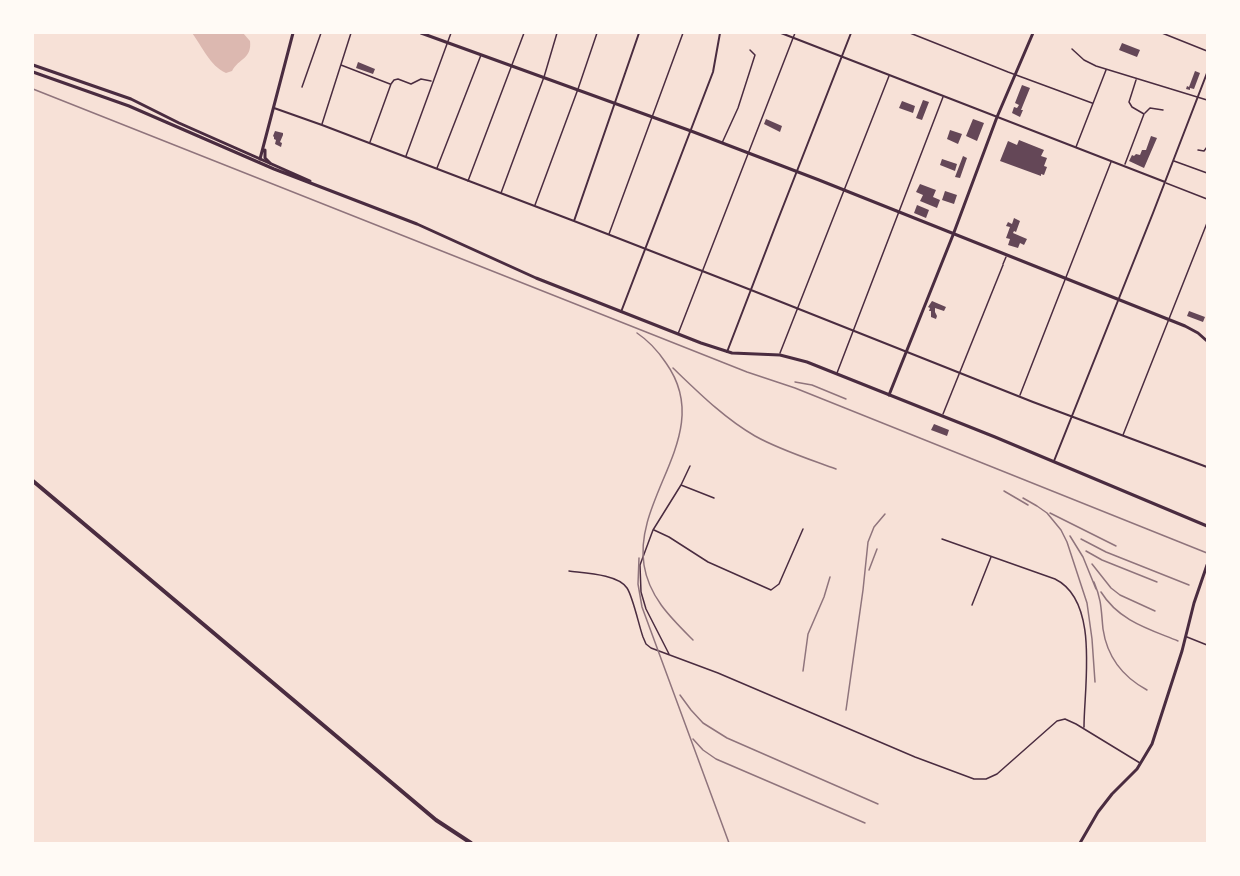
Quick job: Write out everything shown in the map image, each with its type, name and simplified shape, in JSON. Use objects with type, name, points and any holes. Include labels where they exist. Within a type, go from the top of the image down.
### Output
[{"type":"highway","points":[[33,481],[427,812],[471,843]]},
{"type":"main road","points":[[260,161],[293,33]]},
{"type":"main road","points":[[421,33],[691,131],[843,190],[1170,320],[1193,330],[1207,341]]},
{"type":"main road","points":[[889,395],[997,117],[1033,33]]},
{"type":"main road","points":[[33,65],[131,99],[260,161],[325,188]]},
{"type":"main road","points":[[33,72],[138,109],[325,188],[411,221],[536,278],[621,312],[728,352],[780,355],[799,359],[1207,526]]},
{"type":"main road","points":[[249,154],[258,154],[265,143]]},
{"type":"main road","points":[[265,143],[265,158],[273,165]]},
{"type":"main road","points":[[1080,843],[1103,805],[1141,763],[1152,744],[1207,565]]},
{"type":"street","points":[[302,87],[321,33]]},
{"type":"street","points":[[322,125],[351,33]]},
{"type":"street","points":[[406,157],[451,33]]},
{"type":"street","points":[[468,181],[525,33]]},
{"type":"street","points":[[501,193],[544,77],[557,33]]},
{"type":"street","points":[[535,206],[597,33]]},
{"type":"street","points":[[574,221],[639,33]]},
{"type":"street","points":[[609,235],[683,33]]},
{"type":"street","points":[[621,312],[715,66],[720,33]]},
{"type":"street","points":[[781,33],[1207,199]]},
{"type":"street","points":[[678,334],[795,33]]},
{"type":"street","points":[[728,352],[851,33]]},
{"type":"street","points":[[910,33],[1092,103]]},
{"type":"street","points":[[1162,33],[1207,51]]},
{"type":"street","points":[[1072,49],[1084,60],[1106,70],[1207,100]]},
{"type":"street","points":[[722,143],[738,108],[755,55],[750,50]]},
{"type":"street","points":[[437,169],[481,55]]},
{"type":"street","points":[[340,65],[391,84]]},
{"type":"street","points":[[1075,147],[1106,70]]},
{"type":"street","points":[[1054,462],[1207,73]]},
{"type":"street","points":[[780,355],[889,75]]},
{"type":"street","points":[[370,143],[391,84],[396,79],[410,84],[421,79],[432,81]]},
{"type":"street","points":[[1136,79],[1129,102],[1132,107],[1144,114]]},
{"type":"street","points":[[836,374],[944,96]]},
{"type":"street","points":[[274,108],[574,221],[1019,397],[1207,467]]},
{"type":"street","points":[[1124,166],[1144,114],[1150,108],[1163,110]]},
{"type":"street","points":[[1198,150],[1204,151],[1207,147]]},
{"type":"street","points":[[1173,161],[1207,172]]},
{"type":"street","points":[[1019,397],[1111,162]]},
{"type":"street","points":[[1123,435],[1207,223]]},
{"type":"street","points":[[942,416],[1006,256]]},
{"type":"street","points":[[669,654],[650,618],[641,592],[640,565],[653,530],[690,466]]},
{"type":"street","points":[[681,485],[714,498]]},
{"type":"street","points":[[653,530],[665,534],[708,562],[771,590],[779,584],[803,529]]},
{"type":"street","points":[[942,539],[1059,581],[1069,589],[1082,616],[1086,639],[1084,728]]},
{"type":"street","points":[[972,605],[991,556]]},
{"type":"street","points":[[569,571],[606,577],[624,585],[646,644],[651,648],[718,673],[915,757],[974,779],[986,779],[997,774],[1062,719],[1084,728],[1141,763]]},
{"type":"street","points":[[1186,637],[1207,645]]},
{"type":"shaded area","points":[[192,33],[243,33],[250,41],[249,51],[232,71],[226,73],[211,61]]},
{"type":"building","points":[[1122,43],[1140,50],[1137,57],[1119,50]]},
{"type":"building","points":[[358,62],[375,69],[373,74],[356,68]]},
{"type":"building","points":[[1195,71],[1200,73],[1194,89],[1186,89],[1187,86],[1189,87]]},
{"type":"building","points":[[1022,85],[1030,88],[1020,117],[1012,113],[1014,107],[1017,108],[1019,105],[1015,103]]},
{"type":"building","points":[[923,100],[929,102],[922,120],[916,118]]},
{"type":"building","points":[[902,101],[915,106],[913,113],[899,108]]},
{"type":"building","points":[[766,119],[782,126],[780,132],[764,124]]},
{"type":"building","points":[[973,119],[984,123],[977,141],[966,136]]},
{"type":"building","points":[[950,130],[962,134],[958,144],[947,139]]},
{"type":"building","points":[[275,131],[283,133],[281,147],[275,144],[276,140],[273,136]]},
{"type":"building","points":[[1151,136],[1157,138],[1144,168],[1129,161],[1132,155],[1140,155],[1142,150],[1146,150]]},
{"type":"building","points":[[1019,140],[1044,150],[1041,156],[1047,158],[1044,166],[1047,167],[1044,175],[1041,174],[1041,176],[1000,161],[1008,141],[1017,145]]},
{"type":"building","points":[[963,156],[967,158],[960,178],[955,177]]},
{"type":"building","points":[[942,159],[957,164],[955,171],[940,165]]},
{"type":"building","points":[[920,184],[936,190],[933,197],[940,200],[937,208],[920,201],[923,195],[916,192]]},
{"type":"building","points":[[945,191],[957,195],[954,204],[942,200]]},
{"type":"building","points":[[917,205],[929,210],[926,218],[914,213]]},
{"type":"building","points":[[1014,218],[1020,221],[1016,232],[1013,233],[1027,239],[1024,245],[1020,243],[1018,248],[1008,245],[1010,239],[1006,238],[1010,227],[1006,226],[1008,222],[1012,224]]},
{"type":"building","points":[[932,301],[946,307],[944,311],[935,308],[936,319],[931,317],[928,307]]},
{"type":"building","points":[[1189,311],[1205,317],[1203,322],[1187,316]]},
{"type":"building","points":[[934,424],[949,430],[947,436],[931,430]]},
{"type":"railway","points":[[33,89],[747,372],[795,388],[1207,553]]},
{"type":"railway","points":[[637,333],[653,346],[666,363],[679,389],[682,414],[678,439],[650,514],[644,539],[644,565],[656,597],[669,615],[693,640]]},
{"type":"railway","points":[[673,368],[722,413],[755,436],[784,450],[836,469]]},
{"type":"railway","points":[[795,382],[812,385],[846,399]]},
{"type":"railway","points":[[1004,491],[1028,505]]},
{"type":"railway","points":[[1023,498],[1047,513],[1061,530],[1067,542],[1087,603],[1095,682]]},
{"type":"railway","points":[[1050,513],[1116,546]]},
{"type":"railway","points":[[846,710],[868,542],[874,527],[885,514]]},
{"type":"railway","points":[[1070,536],[1083,557],[1096,589]]},
{"type":"railway","points":[[1081,539],[1106,552],[1189,585]]},
{"type":"railway","points":[[869,570],[877,549]]},
{"type":"railway","points":[[1086,551],[1102,560],[1157,582]]},
{"type":"railway","points":[[639,558],[638,584],[642,607],[729,843]]},
{"type":"railway","points":[[1092,564],[1111,588],[1120,595],[1155,611]]},
{"type":"railway","points":[[803,671],[808,634],[830,577]]},
{"type":"railway","points":[[1094,582],[1100,600],[1105,639],[1112,657],[1131,679],[1147,690]]},
{"type":"railway","points":[[1101,592],[1108,602],[1135,623],[1178,641]]},
{"type":"railway","points":[[680,695],[703,723],[727,738],[878,804]]},
{"type":"railway","points":[[693,739],[716,759],[865,823]]}]
